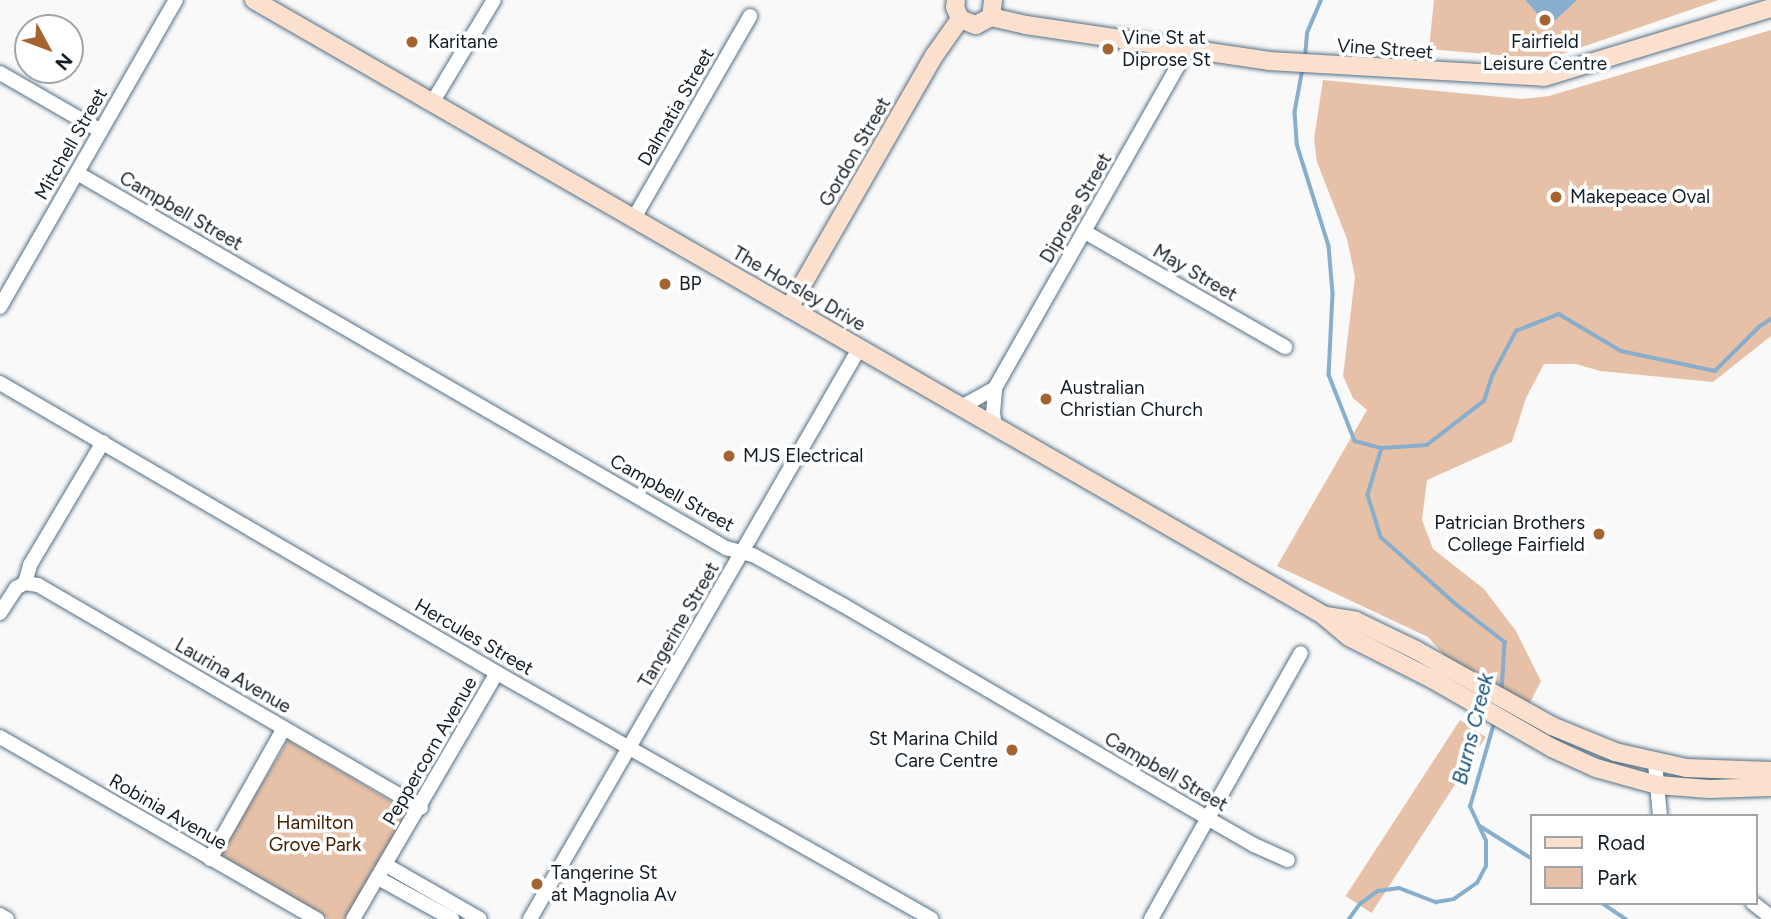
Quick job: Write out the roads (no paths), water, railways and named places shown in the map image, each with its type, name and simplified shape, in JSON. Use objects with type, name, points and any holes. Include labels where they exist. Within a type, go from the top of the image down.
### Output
[{"type":"main road","name":"The Horsley Drive","points":[[254,0],[1323,615],[1349,637],[1455,692],[1520,720],[1655,763],[1718,771],[1771,771]]},
{"type":"main road","points":[[956,0],[955,8],[960,19]]},
{"type":"main road","name":"Vine Street","points":[[960,19],[976,25],[992,8],[1026,25],[1189,47],[1269,61],[1544,77],[1771,8]]},
{"type":"main road","name":"Gordon Street","points":[[789,308],[934,56],[960,19]]},
{"type":"main road","name":"The Horsley Drive","points":[[1323,615],[1356,621],[1463,676],[1520,720],[1596,768],[1657,785],[1709,789],[1771,787]]},
{"type":"street","name":"Mitchell Street","points":[[2,298],[176,0]]},
{"type":"street","points":[[432,103],[494,0]]},
{"type":"street","name":"Dalmatia Street","points":[[634,218],[750,16]]},
{"type":"street","name":"Diprose Street","points":[[995,427],[995,388],[1189,47]]},
{"type":"street","points":[[0,73],[101,131]]},
{"type":"street","name":"Campbell Street","points":[[77,173],[726,548],[743,552],[843,605],[1206,818],[1289,860]]},
{"type":"street","name":"May Street","points":[[1085,232],[1285,347]]},
{"type":"street","name":"Tangerine Street","points":[[530,919],[859,349]]},
{"type":"street","name":"Hercules Street","points":[[0,383],[496,673],[931,919]]},
{"type":"street","points":[[961,407],[995,388]]},
{"type":"street","points":[[0,613],[16,588],[25,583],[30,565],[103,442]]},
{"type":"street","name":"Laurina Avenue","points":[[25,583],[38,585],[421,808]]},
{"type":"street","points":[[1151,919],[1301,653]]},
{"type":"street","name":"Peppercorn Avenue","points":[[353,919],[421,808],[496,673]]},
{"type":"street","points":[[210,859],[284,728]]},
{"type":"street","name":"Robinia Avenue","points":[[0,737],[317,919]]},
{"type":"street","points":[[1655,763],[1660,814]]},
{"type":"street","points":[[382,871],[452,919]]},
{"type":"street","points":[[382,871],[480,919]]},
{"type":"street","points":[[1756,905],[1771,916]]},
{"type":"street","points":[[0,915],[7,919]]},
{"type":"water","points":[[1525,0],[1577,0],[1549,26]]},
{"type":"waterway","points":[[1305,57],[1307,33],[1321,0]]},
{"type":"waterway","points":[[1303,69],[1295,112],[1297,144],[1329,246],[1333,294],[1329,375],[1355,441],[1382,448],[1427,445],[1484,401],[1492,376],[1516,331],[1559,314],[1621,351],[1715,371],[1759,327],[1771,319]]},
{"type":"waterway","name":"Burns Creek","points":[[1382,448],[1368,495],[1381,537],[1457,605],[1505,642],[1502,692]]},
{"type":"waterway","name":"Burns Creek","points":[[1349,919],[1360,904],[1378,891],[1399,888],[1436,902],[1454,899],[1477,883],[1486,866],[1486,841],[1470,807],[1495,720]]},
{"type":"waterway","points":[[1480,826],[1530,857]]},
{"type":"waterway","points":[[1605,905],[1626,919]]},
{"type":"place","name":"Fairfield Leisure Centre","points":[[1545,20]]},
{"type":"place","name":"Karitane","points":[[412,42]]},
{"type":"place","name":"Vine St at Diprose St","points":[[1108,49]]},
{"type":"place","name":"Makepeace Oval","points":[[1556,197]]},
{"type":"place","name":"BP","points":[[665,284]]},
{"type":"place","name":"Australian Christian Church","points":[[1046,399]]},
{"type":"place","name":"MJS Electrical","points":[[729,456]]},
{"type":"place","name":"Patrician Brothers College Fairfield","points":[[1599,534]]},
{"type":"place","name":"St Marina Child Care Centre","points":[[1012,750]]},
{"type":"place","name":"Tangerine St at Magnolia Av","points":[[537,884]]},
{"type":"park label","name":"Hamilton Grove Park","points":[[315,834]]}]
